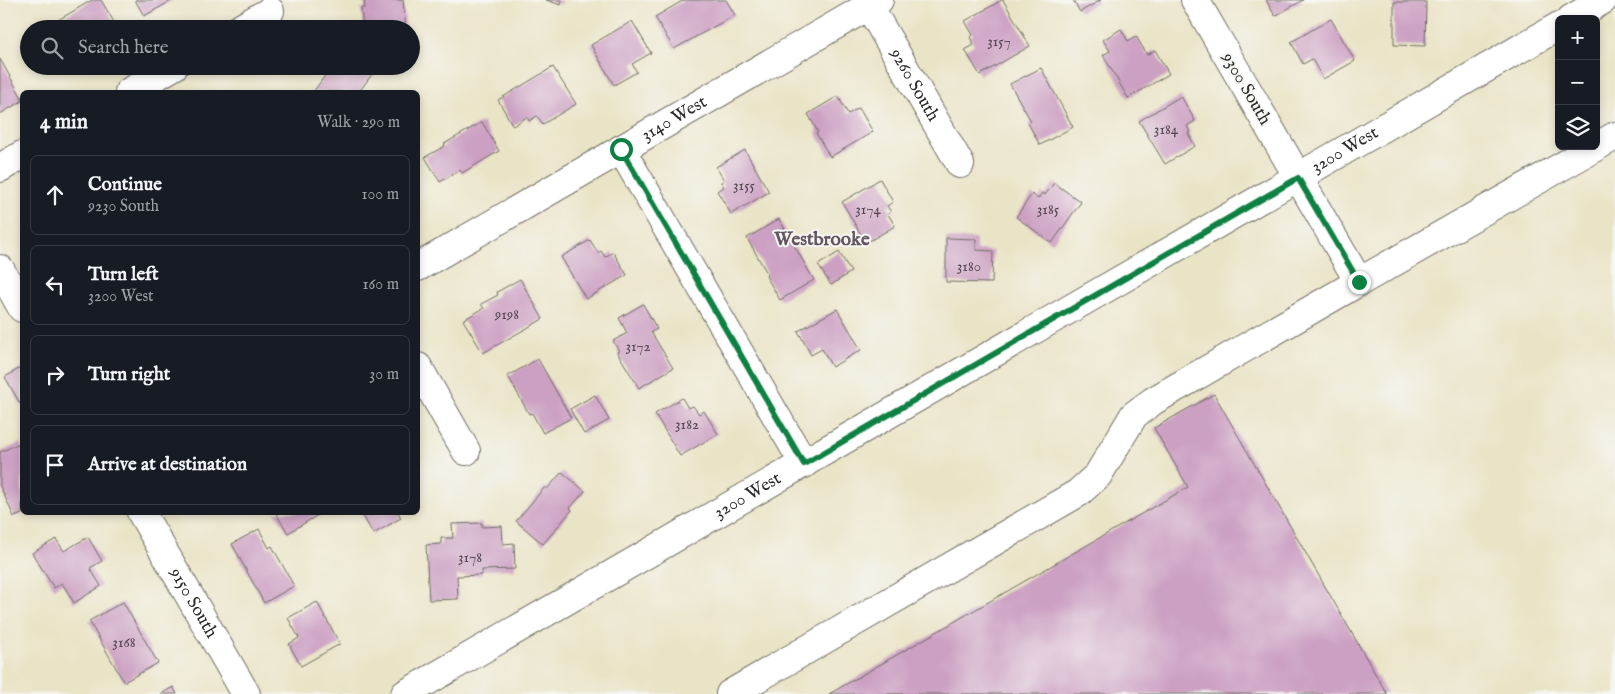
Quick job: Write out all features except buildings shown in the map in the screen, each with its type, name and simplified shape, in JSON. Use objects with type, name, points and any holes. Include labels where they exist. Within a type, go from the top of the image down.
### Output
[{"type":"street","name":"9300 South","points":[[1195,0],[1359,282]]},
{"type":"street","points":[[1578,15],[1603,0]]},
{"type":"street","name":"3140 West","points":[[420,266],[874,3]]},
{"type":"street","name":"9260 South","points":[[874,3],[960,164]]},
{"type":"street","points":[[254,20],[270,11]]},
{"type":"street","name":"3200 West","points":[[405,694],[1555,28]]},
{"type":"street","points":[[132,90],[158,75]]},
{"type":"street","points":[[730,694],[1078,493],[1098,475],[1134,415],[1153,401],[1615,136]]},
{"type":"street","points":[[621,149],[804,464]]},
{"type":"street","points":[[0,168],[20,155]]},
{"type":"street","points":[[0,269],[20,304]]},
{"type":"street","points":[[420,370],[466,451]]},
{"type":"street","name":"9150 South","points":[[143,515],[246,694]]},
{"type":"district","name":"Westbrooke","points":[[822,240]]},
{"type":"route","points":[[621,149],[804,464],[1298,178],[1359,282]]}]
